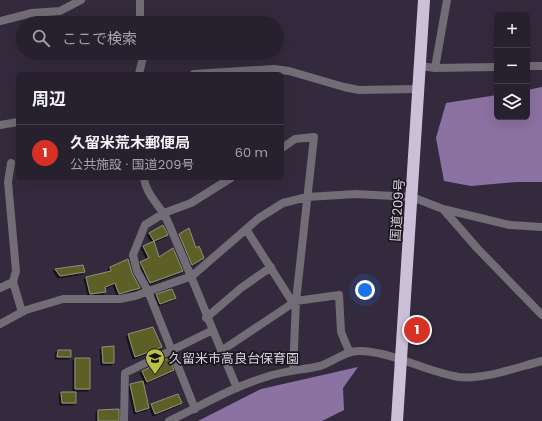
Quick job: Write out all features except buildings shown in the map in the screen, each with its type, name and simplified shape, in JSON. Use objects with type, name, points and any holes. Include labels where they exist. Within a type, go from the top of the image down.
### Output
[{"type":"highway","name":"国道209号","points":[[397,421],[424,0]]},
{"type":"street","points":[[20,16],[32,13],[60,12],[81,0]]},
{"type":"street","points":[[140,0],[140,16]]},
{"type":"street","points":[[435,68],[447,0]]},
{"type":"street","points":[[0,21],[16,17]]},
{"type":"street","points":[[139,72],[142,60]]},
{"type":"street","points":[[420,66],[435,68],[494,67]]},
{"type":"street","points":[[530,66],[542,66]]},
{"type":"street","points":[[226,72],[274,69],[288,71],[359,90],[418,89]]},
{"type":"street","points":[[0,125],[16,122]]},
{"type":"street","points":[[284,147],[295,139],[314,137],[294,302],[293,371]]},
{"type":"street","points":[[10,163],[8,182],[16,270],[13,282],[22,312]]},
{"type":"street","points":[[144,180],[145,187],[164,214],[192,276],[206,318],[213,330],[237,388]]},
{"type":"street","points":[[195,409],[148,291],[137,271],[133,255],[145,225],[164,214],[191,203],[228,180]]},
{"type":"street","points":[[0,324],[22,312],[63,298],[120,299],[192,276],[246,229],[283,203],[307,197],[356,194],[412,197],[443,209],[510,225],[542,226]]},
{"type":"street","points":[[443,209],[477,248],[542,315]]},
{"type":"street","points":[[246,229],[294,302]]},
{"type":"street","points":[[206,318],[241,288],[271,267]]},
{"type":"street","points":[[0,288],[13,282]]},
{"type":"street","points":[[221,351],[294,302],[339,295],[341,332],[349,351]]},
{"type":"street","points":[[124,421],[125,373],[213,330]]},
{"type":"street","points":[[174,420],[237,388],[266,376],[321,365],[349,351],[362,351],[401,359],[440,373],[460,377],[480,376],[542,361]]},
{"type":"shaded area","points":[[542,87],[542,182],[517,182],[471,186],[444,181],[436,138],[446,103],[494,95],[494,120],[530,120],[530,89]]},
{"type":"shaded area","points":[[358,367],[343,388],[344,410],[322,421],[198,421],[261,389]]},
{"type":"place","name":"久留米荒木郵便局","points":[[417,330]]},
{"type":"place","name":"久留米市高良台保育園","points":[[155,375]]}]
